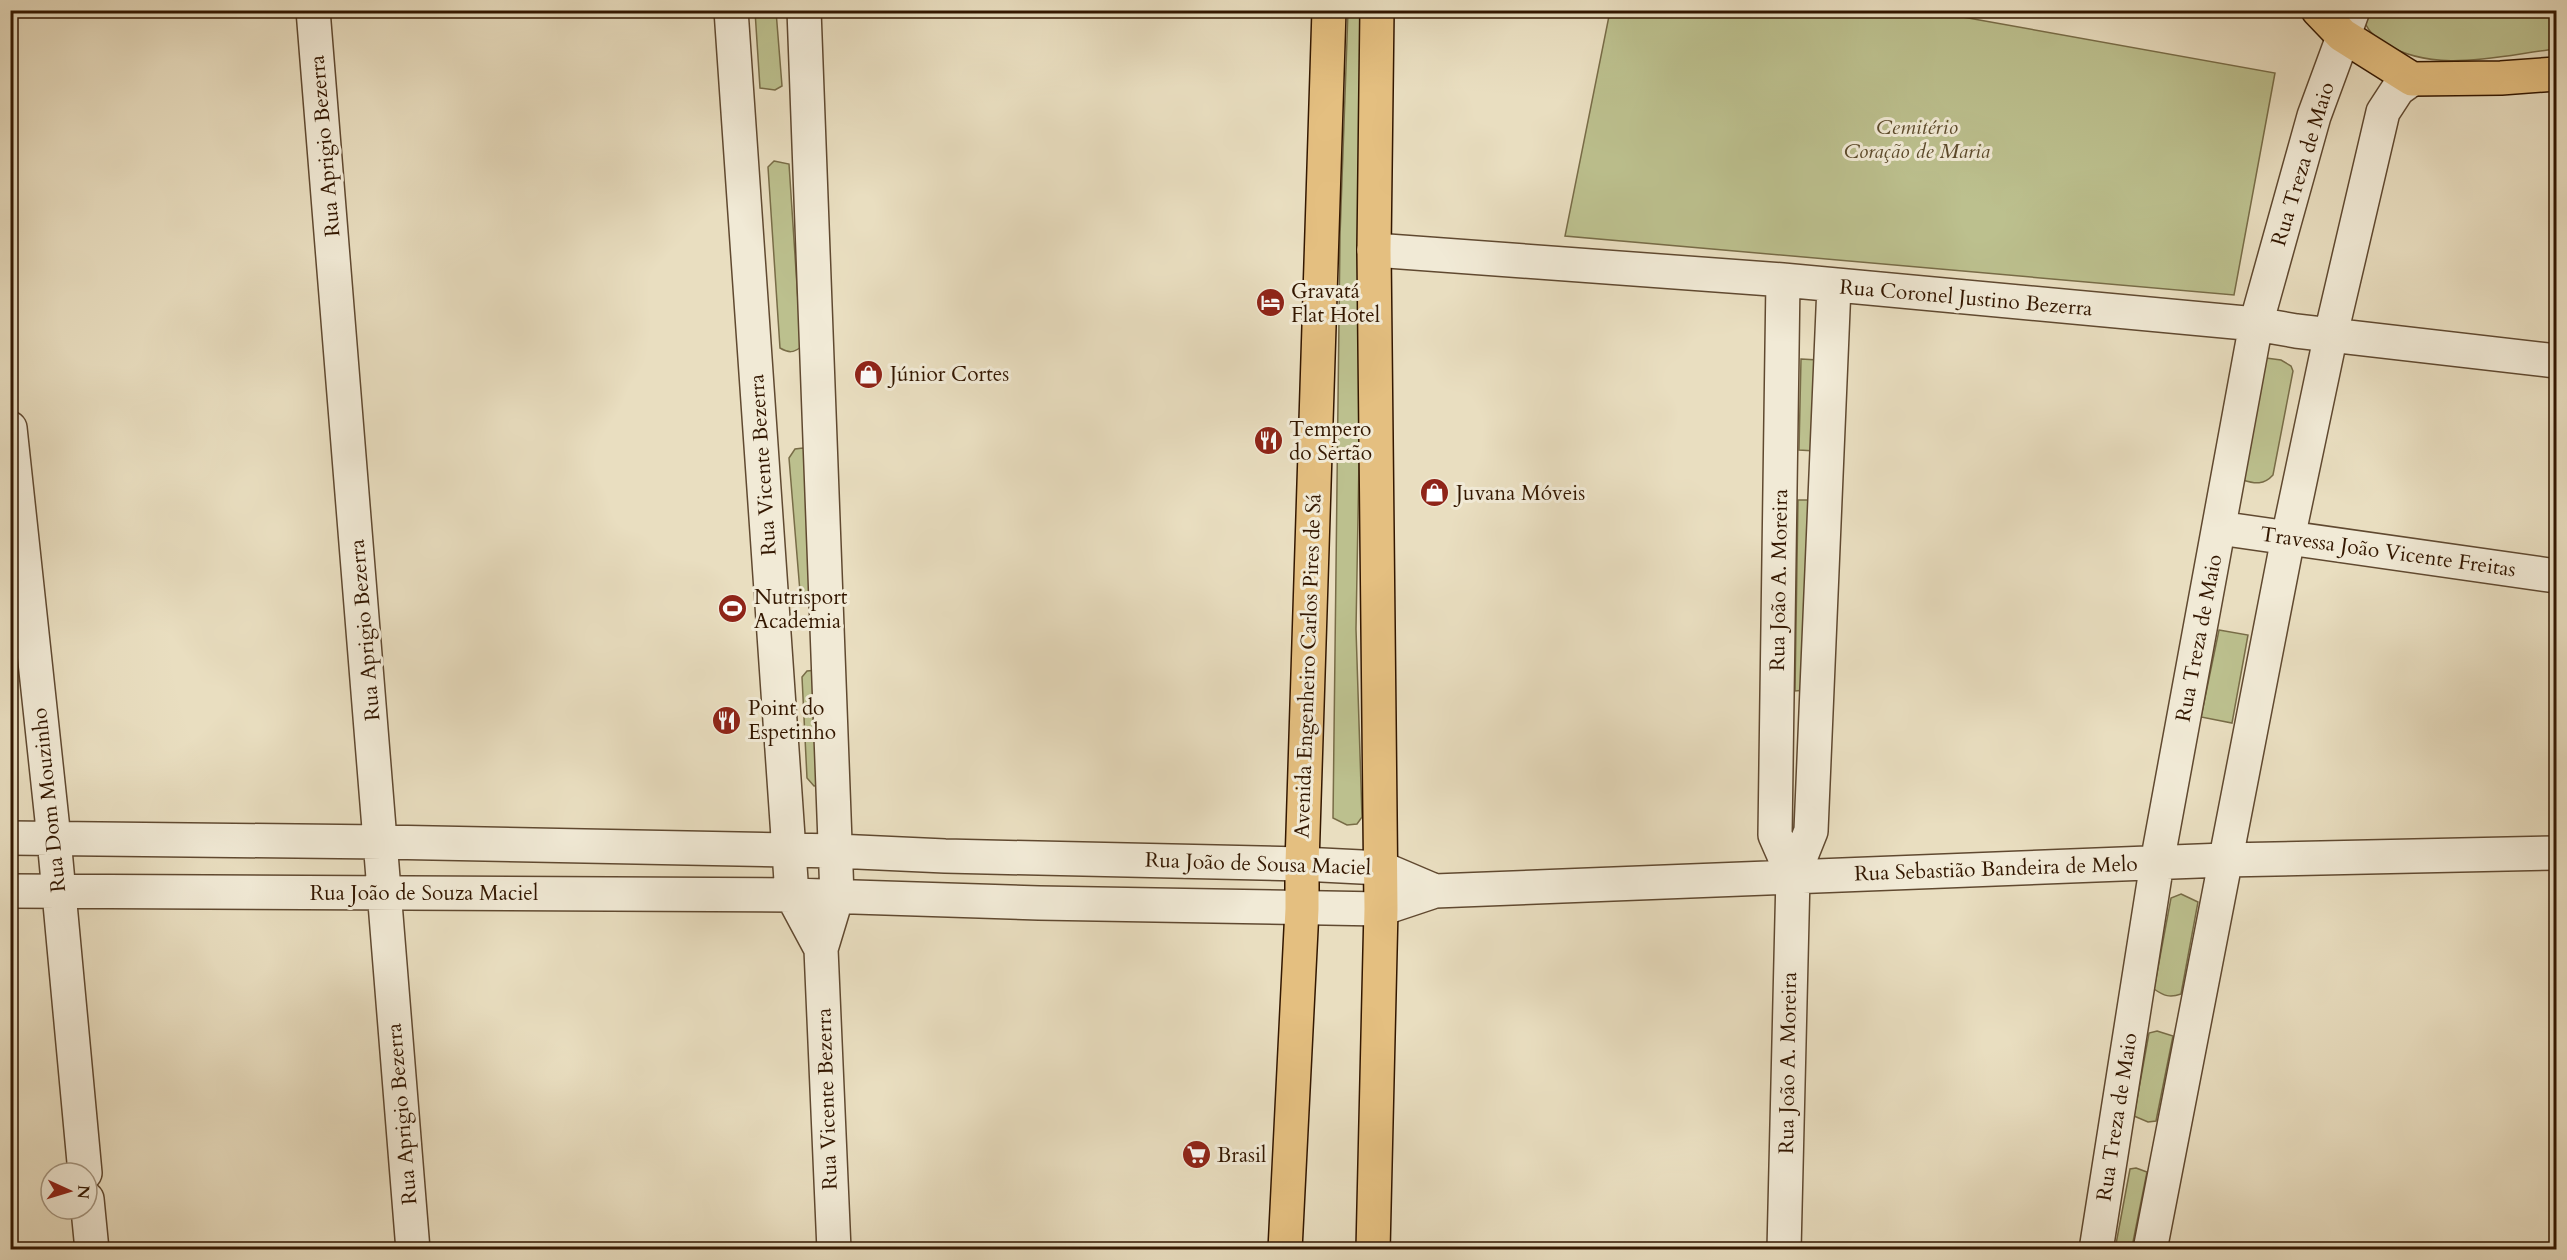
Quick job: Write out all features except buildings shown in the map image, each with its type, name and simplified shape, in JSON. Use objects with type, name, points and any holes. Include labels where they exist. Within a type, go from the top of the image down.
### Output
[{"type":"main road","name":"Avenida Engenheiro Carlos Pires de Sá","points":[[1285,1250],[1302,909],[1329,10]]},
{"type":"main road","points":[[1373,1250],[1381,909],[1374,250],[1377,10]]},
{"type":"main road","points":[[2318,10],[2347,23],[2412,79],[2501,78],[2556,74]]},
{"type":"street","name":"Rua Aprigio Bezerra","points":[[313,10],[382,842],[413,1250]]},
{"type":"street","name":"Rua Vicente Bezerra","points":[[731,10],[792,895],[821,949]]},
{"type":"street","name":"Rua Vicente Bezerra","points":[[804,10],[836,851],[837,896],[821,949],[834,1250]]},
{"type":"street","name":"Rua Treza de Maio","points":[[2096,1250],[2157,863],[2256,324],[2314,116],[2347,23]]},
{"type":"street","points":[[2150,1250],[2224,860],[2331,334],[2383,112],[2398,89],[2412,79]]},
{"type":"street","name":"Rua Coronel Justino Bezerra","points":[[1374,250],[1783,280],[2256,324],[2556,361]]},
{"type":"street","name":"Rua João A. Moreira","points":[[1783,280],[1775,835],[1793,876]]},
{"type":"street","name":"Rua João A. Moreira","points":[[1784,1250],[1793,876],[1811,831],[1834,286]]},
{"type":"street","name":"Rua Dom Mouzinho","points":[[10,428],[54,839],[84,1161]]},
{"type":"street","name":"Travessa João Vicente Freitas","points":[[2219,528],[2556,576]]},
{"type":"street","points":[[10,838],[382,842],[836,851]]},
{"type":"street","name":"Rua João de Sousa Maciel","points":[[836,851],[1381,868],[1435,891]]},
{"type":"street","name":"Rua Sebastião Bandeira de Melo","points":[[1435,891],[2224,860],[2556,853]]},
{"type":"street","name":"Rua João de Souza Maciel","points":[[10,891],[837,896]]},
{"type":"street","name":"Rua João de Sousa Maciel","points":[[837,896],[1302,909],[1381,909],[1435,891]]},
{"type":"street","points":[[89,1221],[92,1250]]},
{"type":"green space","points":[[1367,10],[1356,629],[1362,817],[1357,824],[1347,825],[1333,818],[1340,236],[1348,11]]},
{"type":"green space","points":[[755,11],[776,11],[782,86],[775,90],[760,88]]},
{"type":"green space","name":"Cemitério Coração de Maria","points":[[1610,11],[1929,11],[2275,73],[2234,295],[1565,236]]},
{"type":"green space","points":[[2362,11],[2556,11],[2556,49],[2468,60],[2446,61],[2425,58],[2404,53],[2379,40],[2366,26]]},
{"type":"green space","points":[[774,161],[789,164],[801,347],[791,352],[780,348],[768,167]]},
{"type":"green space","points":[[2266,358],[2281,360],[2291,366],[2293,371],[2273,475],[2266,481],[2255,483],[2243,480]]},
{"type":"green space","points":[[1801,359],[1818,360],[1815,451],[1799,450]]},
{"type":"green space","points":[[803,448],[811,454],[817,596],[805,597],[800,592],[789,458],[795,449]]},
{"type":"green space","points":[[1798,500],[1812,500],[1806,690],[1795,691]]},
{"type":"green space","points":[[2219,630],[2248,635],[2232,723],[2201,717]]},
{"type":"green space","points":[[817,670],[825,785],[814,786],[807,778],[802,677],[807,671]]},
{"type":"green space","points":[[2181,894],[2198,902],[2181,994],[2170,996],[2154,989],[2171,898]]},
{"type":"green space","points":[[2157,1031],[2173,1036],[2156,1121],[2148,1122],[2134,1116],[2149,1033]]},
{"type":"green space","points":[[2136,1168],[2147,1172],[2132,1247],[2128,1249],[2116,1244],[2130,1169]]},
{"type":"place","name":"Gravatá Flat Hotel","points":[[1270,303]]},
{"type":"place","name":"Júnior Cortes","points":[[869,374]]},
{"type":"place","name":"Tempero do Sertão","points":[[1268,441]]},
{"type":"place","name":"Juvana Móveis","points":[[1435,493]]},
{"type":"place","name":"Nutrisport Academia","points":[[733,609]]},
{"type":"place","name":"Point do Espetinho","points":[[727,720]]},
{"type":"place","name":"Brasil","points":[[1196,1155]]}]
